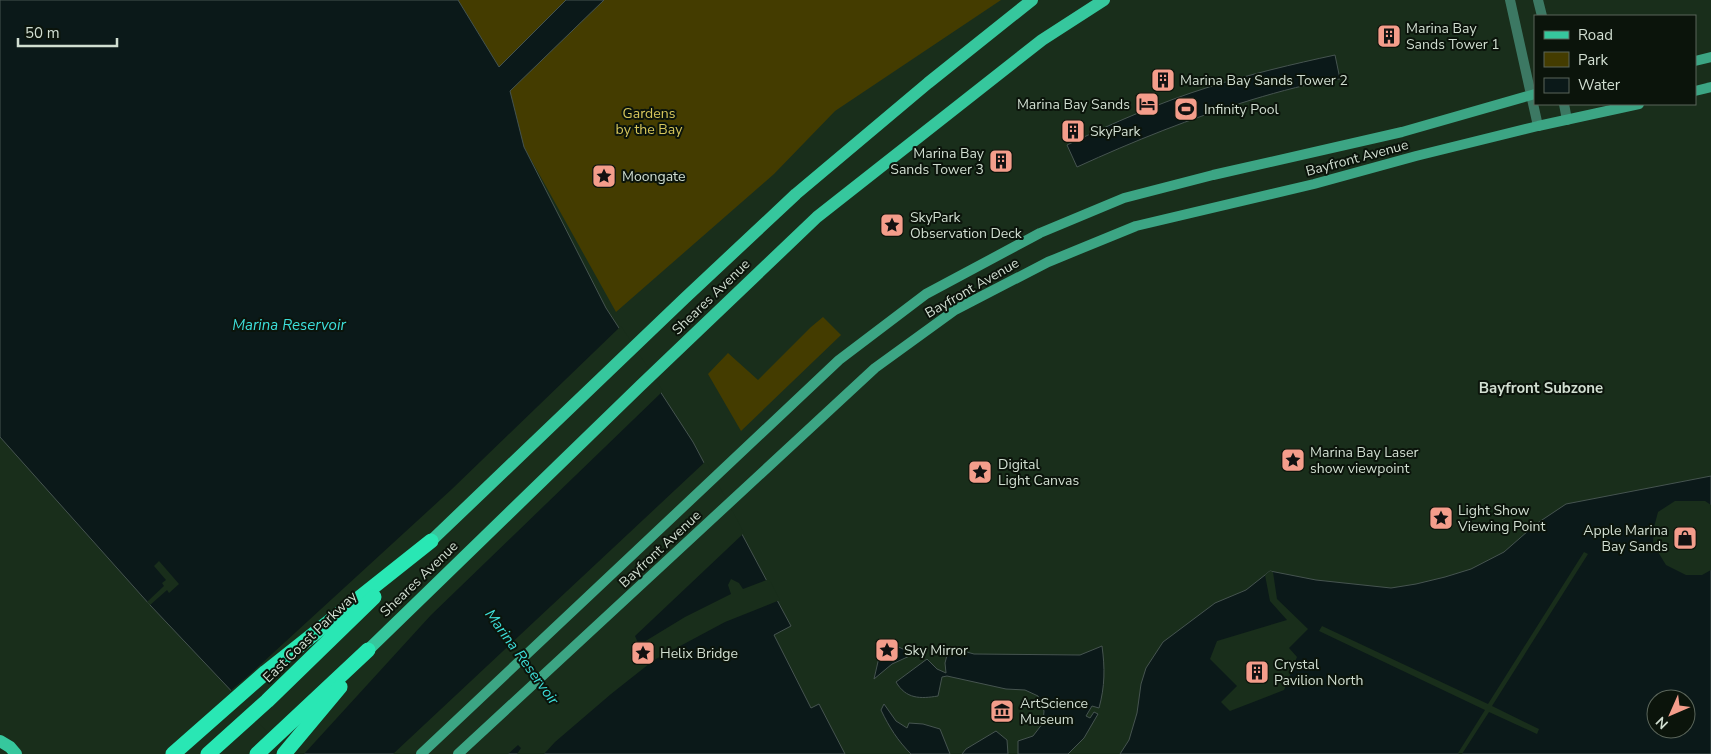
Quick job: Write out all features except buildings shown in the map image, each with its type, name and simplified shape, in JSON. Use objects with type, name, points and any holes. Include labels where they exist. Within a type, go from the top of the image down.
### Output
[{"type":"highway","points":[[173,754],[266,672],[432,542]]},
{"type":"highway","name":"East Coast Parkway","points":[[208,754],[267,701],[432,542]]},
{"type":"highway","points":[[257,754],[368,650]]},
{"type":"highway","points":[[284,754],[368,650]]},
{"type":"main road","name":"Sheares Avenue","points":[[432,542],[685,298],[796,194],[928,82],[1032,0]]},
{"type":"main road","name":"Sheares Avenue","points":[[368,650],[817,217],[1042,40],[1104,0]]},
{"type":"main road","points":[[1696,61],[1711,57]]},
{"type":"main road","points":[[1696,91],[1711,87]]},
{"type":"main road","name":"Bayfront Avenue","points":[[421,754],[839,360],[942,284],[1040,232],[1116,201],[1163,187],[1402,132],[1533,95]]},
{"type":"main road","name":"Bayfront Avenue","points":[[458,754],[859,382],[875,368],[955,310],[1048,262],[1136,226],[1314,184],[1538,126],[1634,105]]},
{"type":"main road","points":[[0,742],[10,747],[16,754]]},
{"type":"street","points":[[1510,0],[1533,95]]},
{"type":"street","points":[[1538,0],[1542,15]]},
{"type":"street","points":[[1535,105],[1538,126]]},
{"type":"street","points":[[1564,105],[1567,120]]},
{"type":"green space","name":"Gardens by the Bay","points":[[458,0],[1001,0],[835,111],[774,174],[616,312],[524,147],[510,91],[499,67]]},
{"type":"green space","points":[[823,317],[841,335],[741,431],[708,374],[728,353],[758,380]]},
{"type":"water","name":"Marina Reservoir","points":[[0,0],[458,0],[499,67],[566,0],[604,0],[510,91],[524,147],[606,308],[693,442],[791,626],[774,635],[811,708],[819,704],[845,754],[291,754],[150,605],[0,437]]},
{"type":"water","name":"Infinity Pool","points":[[1335,55],[1340,79],[1295,88],[1207,114],[1163,130],[1077,167],[1067,145],[1173,99],[1225,82]]},
{"type":"water","points":[[1711,476],[1711,754],[1120,754],[1129,740],[1137,713],[1141,684],[1146,668],[1163,642],[1215,603],[1246,590],[1270,571],[1316,580],[1391,588],[1416,584],[1471,569],[1504,552],[1536,524],[1566,504]]},
{"type":"water","points":[[883,640],[914,654],[892,664],[874,679]]},
{"type":"water","points":[[1102,646],[1104,677],[1101,700],[1099,708],[1092,706],[1086,716],[1090,718],[1094,712],[1098,714],[1084,738],[1068,754],[1018,754],[1018,741],[1033,736],[1043,723],[1044,711],[1038,696],[1025,690],[1006,689],[947,676],[942,677],[938,696],[919,697],[904,692],[896,682],[927,659],[937,669],[946,673],[945,663],[949,647],[974,654],[1080,655]]},
{"type":"water","points":[[884,704],[896,721],[907,728],[909,723],[923,724],[940,729],[950,754],[911,754],[887,722],[881,710]]},
{"type":"water","points":[[996,731],[1007,740],[1008,754],[962,754],[966,749]]},
{"type":"pier","points":[[621,326],[663,391],[431,615],[304,754],[288,754],[229,692],[452,489]]},
{"type":"pier","points":[[706,461],[744,533],[635,636],[639,645],[685,617],[731,594],[728,585],[731,579],[739,583],[743,589],[769,579],[780,600],[725,622],[654,660],[611,694],[555,742],[544,754],[517,754],[521,748],[518,745],[508,754],[393,754]]},
{"type":"pier","name":"Apple Marina Bay Sands","points":[[1675,501],[1705,501],[1711,505],[1711,570],[1702,575],[1686,575],[1666,565],[1653,544],[1654,527],[1658,512]]},
{"type":"pier","points":[[1584,552],[1588,554],[1492,706],[1539,729],[1537,734],[1489,712],[1462,754],[1460,754],[1458,753],[1485,710],[1319,631],[1322,626],[1488,704]]},
{"type":"pier","points":[[159,561],[179,584],[169,593],[167,590],[150,605],[147,602],[164,586],[162,583],[166,580],[154,566]]},
{"type":"pier","name":"Crystal Pavilion North","points":[[1270,571],[1273,572],[1277,599],[1308,629],[1289,648],[1297,657],[1284,690],[1230,711],[1221,702],[1237,686],[1210,659],[1217,641],[1287,620],[1270,601],[1265,575]]},
{"type":"place","name":"Marina Bay Sands Tower 1","points":[[1389,36]]},
{"type":"place","name":"Marina Bay Sands Tower 2","points":[[1163,80]]},
{"type":"place","name":"Marina Bay Sands","points":[[1147,104]]},
{"type":"place","name":"Infinity Pool","points":[[1186,109]]},
{"type":"place","name":"SkyPark","points":[[1073,131]]},
{"type":"place","name":"Marina Bay Sands Tower 3","points":[[1001,161]]},
{"type":"place","name":"Moongate","points":[[604,176]]},
{"type":"place","name":"SkyPark Observation Deck","points":[[892,225]]},
{"type":"place","name":"Marina Bay Laser show viewpoint","points":[[1293,460]]},
{"type":"place","name":"Digital Light Canvas","points":[[980,472]]},
{"type":"place","name":"Light Show Viewing Point","points":[[1441,518]]},
{"type":"place","name":"Apple Marina Bay Sands","points":[[1685,538]]},
{"type":"place","name":"Sky Mirror","points":[[887,650]]},
{"type":"place","name":"Helix Bridge","points":[[643,653]]},
{"type":"place","name":"Crystal Pavilion North","points":[[1257,672]]},
{"type":"place","name":"ArtScience Museum","points":[[1002,711]]},
{"type":"district","name":"Bayfront Subzone","points":[[1541,388]]}]
